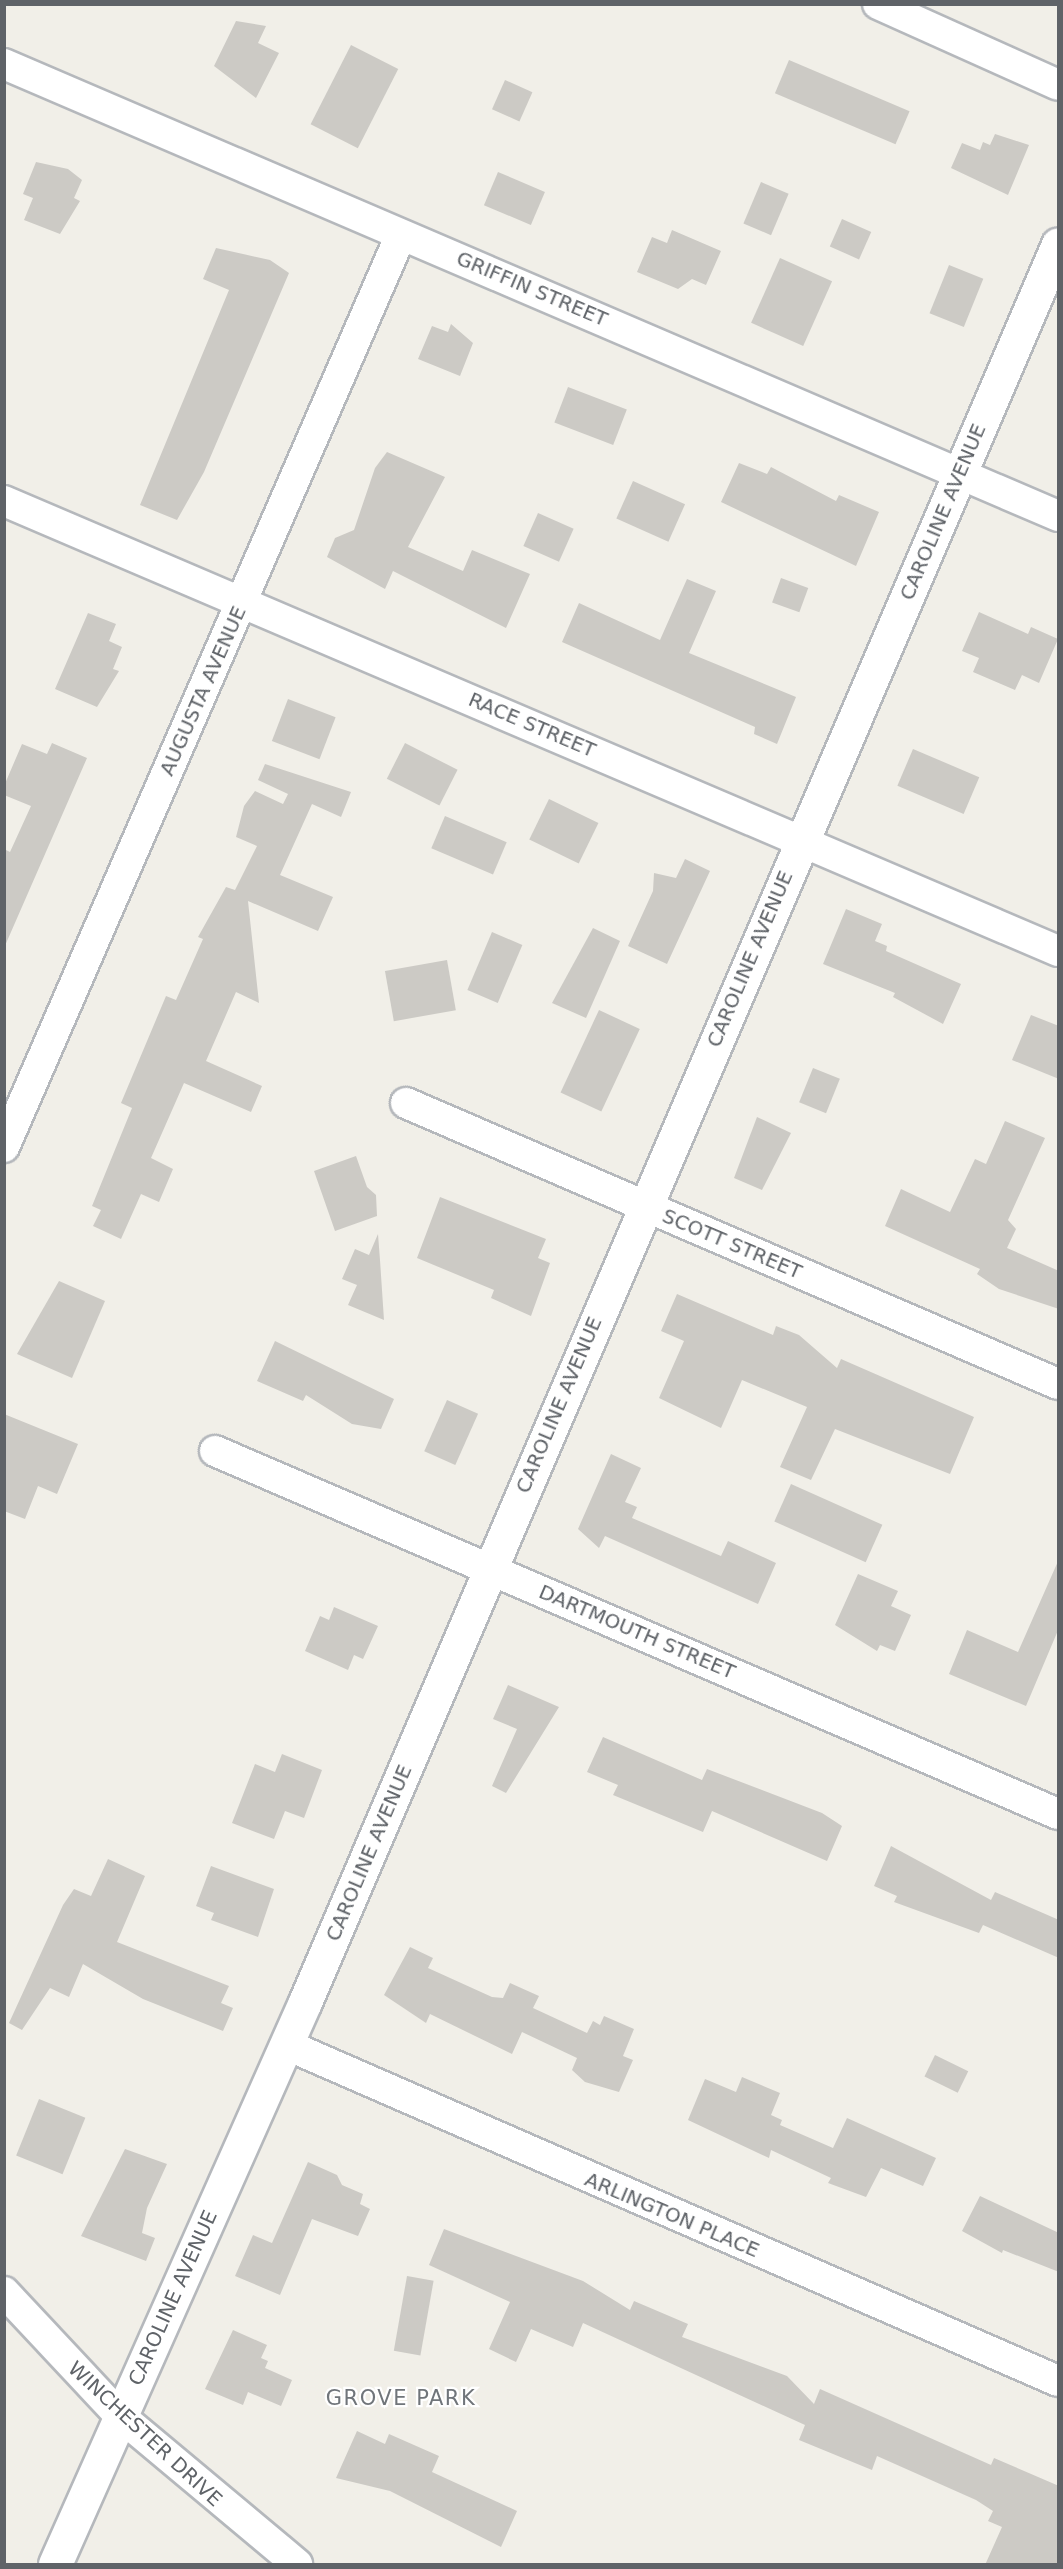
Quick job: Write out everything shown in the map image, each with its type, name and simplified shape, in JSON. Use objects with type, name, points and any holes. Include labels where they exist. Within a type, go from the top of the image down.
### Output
[{"type":"street","points":[[878,4],[1059,84]]},
{"type":"street","name":"GRIFFIN STREET","points":[[4,64],[1059,516]]},
{"type":"street","name":"AUGUSTA AVENUE","points":[[4,1147],[401,235]]},
{"type":"street","name":"CAROLINE AVENUE","points":[[56,2565],[120,2416],[287,2044],[643,1206],[1059,244]]},
{"type":"street","name":"RACE STREET","points":[[4,501],[1059,951]]},
{"type":"street","name":"SCOTT STREET","points":[[406,1103],[1059,1384]]},
{"type":"street","name":"DARTMOUTH STREET","points":[[215,1451],[490,1569],[1055,1803]]},
{"type":"street","name":"ARLINGTON PLACE","points":[[287,2044],[1059,2381]]},
{"type":"street","name":"WINCHESTER DRIVE","points":[[4,2292],[120,2416],[297,2565]]},
{"type":"building","points":[[236,21],[266,26],[258,43],[279,53],[256,98],[214,66]]},
{"type":"building","points":[[351,45],[398,69],[358,148],[311,124]]},
{"type":"building","points":[[789,60],[910,111],[896,144],[775,93]]},
{"type":"building","points":[[505,80],[532,92],[519,121],[492,109]]},
{"type":"building","points":[[995,134],[1029,145],[1008,195],[951,168],[962,143],[980,150],[983,142],[990,145]]},
{"type":"building","points":[[36,162],[68,169],[82,180],[74,198],[80,201],[60,234],[24,220],[33,198],[23,194]]},
{"type":"building","points":[[498,172],[545,192],[531,225],[484,205]]},
{"type":"building","points":[[761,182],[789,194],[771,235],[743,223]]},
{"type":"building","points":[[842,219],[871,232],[859,259],[830,246]]},
{"type":"building","points":[[672,230],[721,251],[706,285],[692,279],[678,289],[637,272],[652,237],[667,243]]},
{"type":"building","points":[[216,248],[270,260],[289,273],[204,472],[177,520],[140,505],[229,290],[203,279]]},
{"type":"building","points":[[780,258],[832,281],[803,346],[751,323]]},
{"type":"building","points":[[949,265],[983,279],[964,327],[930,313]]},
{"type":"building","points":[[451,324],[473,343],[460,376],[418,359],[432,326],[448,332]]},
{"type":"building","points":[[568,387],[627,410],[613,445],[554,422]]},
{"type":"building","points":[[387,452],[445,477],[408,547],[463,571],[472,550],[530,574],[506,628],[393,571],[385,589],[327,557],[335,538],[354,530],[375,468]]},
{"type":"building","points":[[739,463],[767,474],[771,467],[836,501],[839,495],[879,512],[856,566],[721,502]]},
{"type":"building","points":[[633,481],[685,504],[668,542],[616,518]]},
{"type":"building","points":[[538,513],[574,529],[559,562],[523,546]]},
{"type":"building","points":[[781,578],[808,588],[799,612],[772,602]]},
{"type":"building","points":[[687,579],[716,591],[689,653],[796,697],[777,744],[754,734],[755,727],[562,642],[579,603],[660,640]]},
{"type":"building","points":[[979,612],[1028,634],[1031,627],[1058,639],[1039,683],[1022,675],[1015,690],[973,672],[979,658],[962,651]]},
{"type":"building","points":[[88,613],[116,624],[109,641],[122,647],[113,669],[119,671],[97,707],[55,689]]},
{"type":"building","points":[[288,699],[336,717],[319,759],[272,741]]},
{"type":"building","points":[[52,743],[87,758],[4,948],[4,849],[10,852],[31,806],[4,795],[4,786],[22,744],[47,754]]},
{"type":"building","points":[[405,743],[458,770],[439,805],[387,779]]},
{"type":"building","points":[[913,749],[979,777],[964,814],[897,786]]},
{"type":"building","points":[[265,764],[351,792],[341,817],[312,804],[280,875],[333,897],[318,931],[248,901],[259,1003],[236,992],[206,1061],[262,1086],[251,1112],[184,1083],[151,1158],[173,1169],[159,1202],[141,1194],[121,1239],[93,1226],[101,1210],[92,1206],[132,1108],[121,1103],[166,996],[176,1000],[203,939],[198,937],[226,887],[235,890],[257,846],[236,837],[244,806],[255,791],[283,804],[288,794],[258,780]]},
{"type":"building","points":[[549,799],[598,823],[579,864],[529,839]]},
{"type":"building","points":[[445,816],[507,842],[493,874],[431,848]]},
{"type":"building","points":[[685,859],[710,871],[667,964],[628,946],[653,891],[654,873],[676,878]]},
{"type":"building","points":[[846,909],[882,924],[875,941],[887,946],[886,951],[961,984],[943,1024],[893,997],[895,993],[823,964]]},
{"type":"building","points":[[593,928],[620,941],[586,1018],[552,1003]]},
{"type":"building","points":[[492,932],[522,945],[498,1003],[467,990]]},
{"type":"building","points":[[447,960],[456,1010],[394,1021],[385,971]]},
{"type":"building","points":[[599,1010],[640,1029],[601,1111],[561,1092]]},
{"type":"building","points":[[1031,1015],[1059,1026],[1059,1079],[1012,1060]]},
{"type":"building","points":[[813,1068],[840,1079],[826,1113],[799,1102]]},
{"type":"building","points":[[757,1117],[791,1133],[762,1190],[734,1178]]},
{"type":"building","points":[[1005,1121],[1045,1138],[1008,1220],[1016,1229],[1007,1248],[1059,1271],[1059,1309],[999,1289],[977,1274],[980,1269],[885,1226],[901,1189],[950,1212],[975,1159],[986,1164]]},
{"type":"building","points":[[356,1156],[367,1187],[376,1195],[377,1216],[335,1231],[314,1171]]},
{"type":"building","points":[[440,1197],[546,1239],[538,1258],[550,1263],[531,1316],[491,1298],[494,1290],[417,1258]]},
{"type":"building","points":[[378,1234],[384,1320],[348,1305],[357,1285],[342,1279],[355,1249],[369,1255]]},
{"type":"building","points":[[59,1281],[105,1301],[72,1378],[17,1354]]},
{"type":"building","points":[[677,1294],[773,1335],[776,1326],[799,1335],[837,1368],[841,1359],[974,1417],[950,1474],[835,1429],[811,1480],[780,1467],[807,1407],[742,1380],[721,1428],[659,1398],[684,1341],[661,1331]]},
{"type":"building","points":[[275,1341],[394,1399],[381,1429],[352,1424],[306,1395],[303,1401],[257,1381]]},
{"type":"building","points":[[447,1400],[478,1414],[455,1465],[424,1451]]},
{"type":"building","points":[[4,1414],[78,1444],[57,1494],[38,1486],[25,1519],[4,1511]]},
{"type":"building","points":[[611,1454],[641,1468],[625,1502],[637,1507],[632,1518],[721,1556],[728,1541],[776,1563],[758,1604],[605,1536],[599,1548],[578,1529]]},
{"type":"building","points":[[791,1484],[882,1525],[866,1562],[774,1521]]},
{"type":"building","points":[[1059,1559],[1059,1628],[1026,1706],[949,1674],[967,1630],[1018,1652]]},
{"type":"building","points":[[858,1574],[898,1591],[891,1606],[911,1615],[895,1651],[880,1645],[877,1651],[835,1625]]},
{"type":"building","points":[[334,1607],[378,1626],[363,1659],[354,1655],[348,1670],[305,1651],[320,1616],[329,1620]]},
{"type":"building","points":[[508,1685],[559,1707],[506,1793],[492,1786],[517,1729],[493,1719]]},
{"type":"building","points":[[603,1737],[702,1780],[707,1769],[822,1813],[842,1826],[827,1861],[712,1811],[703,1832],[613,1795],[618,1785],[587,1772]]},
{"type":"building","points":[[282,1754],[322,1770],[304,1818],[285,1811],[274,1839],[232,1823],[255,1764],[275,1772]]},
{"type":"building","points":[[891,1846],[991,1900],[995,1892],[1059,1920],[1059,1958],[983,1925],[979,1933],[894,1902],[897,1896],[874,1886]]},
{"type":"building","points":[[108,1859],[145,1876],[117,1942],[229,1986],[221,2003],[233,2008],[223,2031],[143,1999],[83,1964],[69,1997],[50,1988],[22,2030],[9,2023],[63,1905],[74,1889],[91,1896]]},
{"type":"building","points":[[211,1866],[274,1889],[258,1937],[211,1920],[214,1913],[196,1906]]},
{"type":"building","points":[[410,1947],[433,1958],[428,1968],[492,1997],[503,1998],[510,1983],[539,1996],[533,2008],[587,2033],[593,2021],[600,2025],[604,2016],[634,2029],[623,2056],[633,2060],[619,2092],[585,2082],[572,2070],[577,2058],[522,2032],[512,2054],[430,2014],[426,2023],[384,1995]]},
{"type":"building","points":[[935,2055],[968,2071],[958,2093],[924,2077]]},
{"type":"building","points":[[742,2077],[780,2093],[771,2115],[782,2120],[780,2125],[833,2148],[847,2118],[936,2158],[923,2186],[881,2168],[866,2197],[828,2183],[831,2178],[771,2150],[769,2158],[688,2120],[705,2079],[736,2092]]},
{"type":"building","points":[[39,2099],[85,2118],[63,2174],[16,2156]]},
{"type":"building","points":[[125,2149],[167,2164],[147,2208],[142,2233],[155,2238],[146,2261],[81,2236]]},
{"type":"building","points":[[308,2162],[337,2175],[342,2185],[363,2194],[360,2204],[370,2209],[358,2236],[312,2219],[280,2295],[235,2276],[253,2235],[272,2243]]},
{"type":"building","points":[[980,2196],[1059,2233],[1059,2272],[1003,2250],[1002,2253],[962,2231]]},
{"type":"building","points":[[444,2229],[583,2281],[630,2310],[634,2301],[688,2324],[682,2337],[787,2376],[814,2404],[820,2389],[991,2465],[994,2458],[1059,2486],[1059,2565],[985,2565],[1002,2527],[988,2521],[993,2511],[976,2500],[877,2456],[872,2470],[799,2440],[805,2425],[583,2323],[573,2347],[531,2329],[516,2362],[489,2349],[510,2302],[429,2265]]},
{"type":"building","points":[[407,2276],[434,2281],[420,2356],[394,2351]]},
{"type":"building","points":[[233,2330],[267,2345],[261,2358],[268,2361],[265,2368],[292,2380],[281,2406],[248,2392],[243,2405],[205,2389]]},
{"type":"building","points":[[357,2431],[385,2444],[389,2434],[439,2456],[432,2472],[517,2511],[501,2547],[390,2491],[336,2478]]},
{"type":"district","name":"GROVE PARK","points":[[401,2398]]}]
